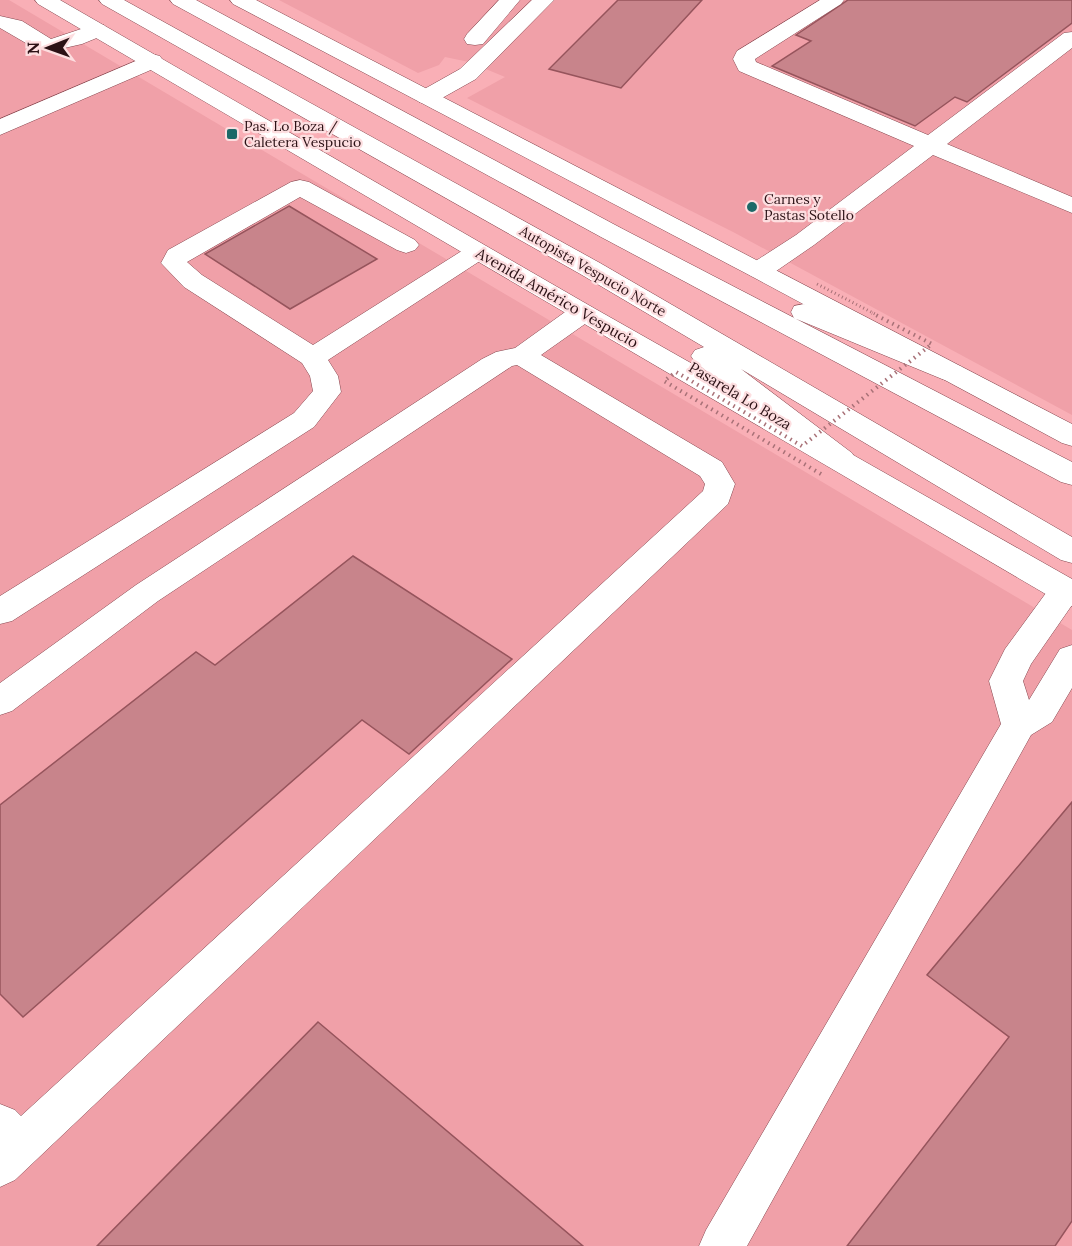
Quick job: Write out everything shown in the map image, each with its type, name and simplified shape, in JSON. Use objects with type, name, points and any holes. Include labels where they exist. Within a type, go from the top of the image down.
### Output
[{"type":"main road","name":"Avenida Américo Vespucio","points":[[45,0],[582,313],[831,467],[1069,592]]},
{"type":"main road","name":"Autopista Vespucio Norte","points":[[109,0],[591,269],[1072,552]]},
{"type":"main road","points":[[180,0],[610,232],[1072,475]]},
{"type":"main road","points":[[240,0],[760,270],[1072,436]]},
{"type":"main road","points":[[420,93],[456,59],[510,0]]},
{"type":"main road","points":[[420,93],[473,70],[544,0]]},
{"type":"main road","points":[[834,0],[745,56],[747,66],[1072,206]]},
{"type":"main road","points":[[0,22],[13,24],[45,44],[52,45],[96,30]]},
{"type":"main road","points":[[760,270],[805,240],[1072,38]]},
{"type":"main road","points":[[0,128],[152,61]]},
{"type":"main road","points":[[0,612],[304,420],[327,392],[324,376],[313,357],[193,281],[174,263],[177,255],[300,187],[406,245]]},
{"type":"main road","points":[[610,232],[952,373]]},
{"type":"main road","points":[[313,357],[477,252]]},
{"type":"main road","points":[[591,269],[831,467]]},
{"type":"main road","points":[[0,701],[147,593],[492,365],[506,358],[522,356],[582,313]]},
{"type":"main road","points":[[6,1146],[717,496],[720,484],[711,469],[522,356]]},
{"type":"main road","points":[[1019,725],[1006,681],[1017,658],[1069,592]]},
{"type":"main road","points":[[722,1246],[1019,725],[1040,712],[1072,658]]},
{"type":"path","name":"Pasarela Lo Boza","points":[[817,284],[932,344],[802,446],[676,372],[664,381],[831,467]]},
{"type":"shaded area","points":[[0,0],[9,0],[1072,630],[1072,1246],[0,1246]]},
{"type":"shaded area","points":[[279,0],[1072,0],[1072,415],[735,233],[467,98],[505,77],[469,62],[445,57],[439,65],[418,73]]},
{"type":"building","points":[[618,0],[702,0],[621,88],[549,69]]},
{"type":"building","points":[[848,0],[1072,0],[1072,23],[967,102],[955,97],[915,126],[772,66],[811,41],[796,35]]},
{"type":"building","points":[[289,206],[377,259],[290,309],[205,254]]},
{"type":"building","points":[[353,556],[512,659],[409,754],[362,720],[23,1017],[0,994],[0,805],[196,652],[215,665]]},
{"type":"building","points":[[1072,802],[1072,1221],[1055,1246],[847,1246],[1009,1037],[927,975]]},
{"type":"building","points":[[318,1022],[583,1246],[97,1246]]},
{"type":"place","name":"Pas. Lo Boza / Caletera Vespucio","points":[[232,134]]},
{"type":"place","name":"Carnes y Pastas Sotello","points":[[752,207]]}]
